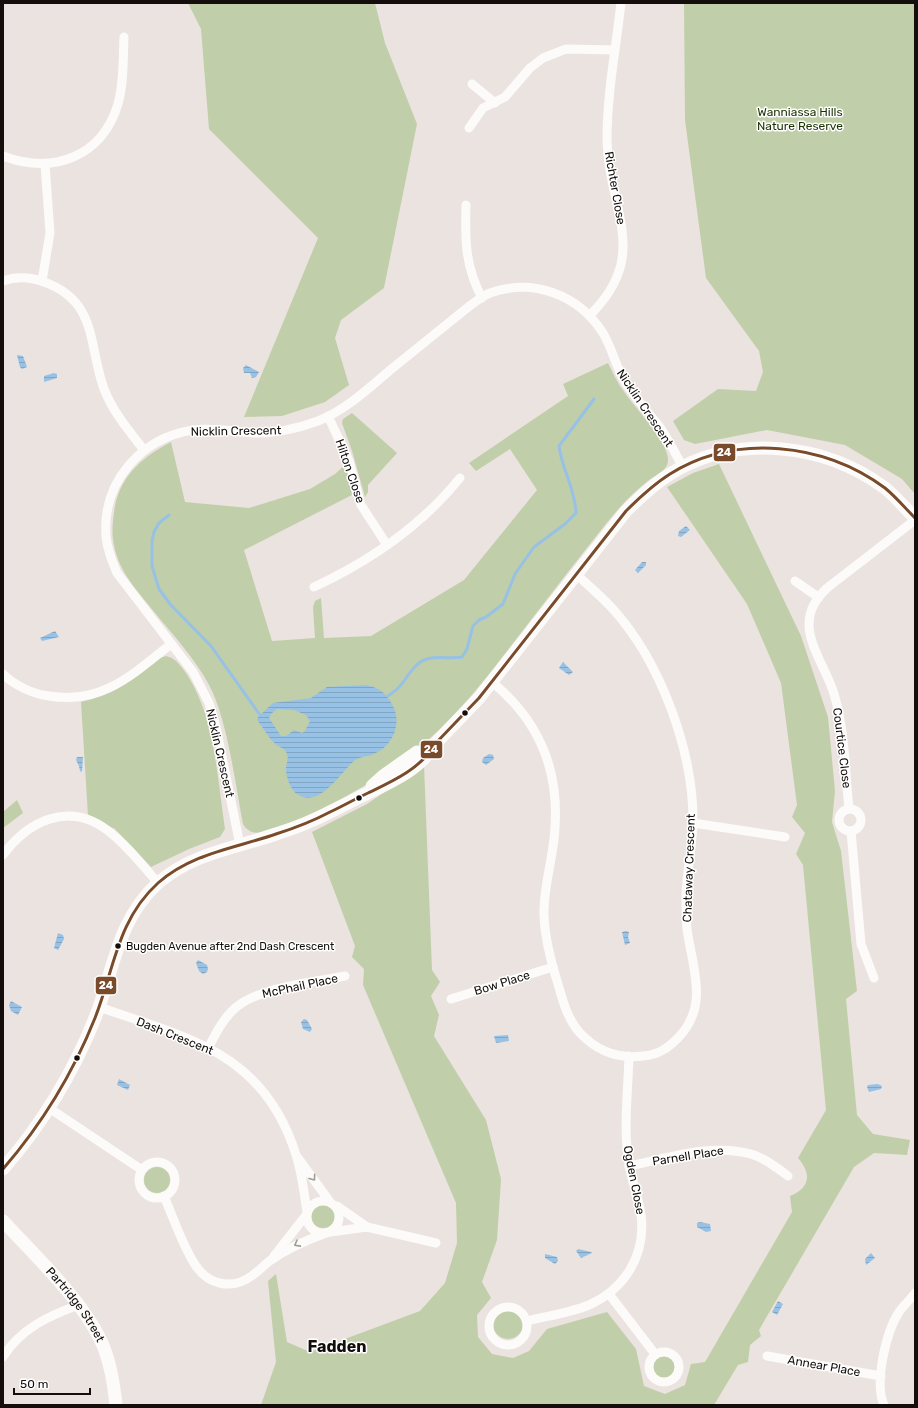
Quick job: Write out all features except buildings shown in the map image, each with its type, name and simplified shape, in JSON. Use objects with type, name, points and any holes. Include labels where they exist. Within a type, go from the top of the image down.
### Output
[{"type":"street","name":"Richter Close","points":[[590,315],[608,295],[614,284],[624,252],[624,233],[610,165],[607,140],[608,116],[621,3]]},
{"type":"street","points":[[3,156],[27,164],[45,164],[70,159],[85,151],[99,138],[110,123],[118,104],[122,85],[124,36]]},
{"type":"street","points":[[469,128],[483,108],[505,97],[530,68],[550,54],[566,49],[615,50]]},
{"type":"street","points":[[472,84],[495,103]]},
{"type":"street","points":[[42,281],[50,233],[45,164]]},
{"type":"street","points":[[466,205],[467,256],[471,275],[482,298]]},
{"type":"street","points":[[3,281],[10,278],[26,277],[58,287],[67,293],[84,313],[90,327],[104,389],[112,406],[144,450]]},
{"type":"street","name":"Nicklin Crescent","points":[[240,845],[216,726],[209,703],[193,672],[117,573],[110,555],[106,535],[107,515],[111,495],[116,483],[130,462],[144,450],[172,434],[193,430],[268,433],[292,429],[328,416],[358,397],[467,308],[488,294],[509,289],[537,289],[565,297],[590,315],[604,335],[625,382],[660,427],[683,467]]},
{"type":"street","name":"Hilton Close","points":[[328,416],[349,461],[361,505],[387,545]]},
{"type":"street","points":[[3,1169],[50,1108],[77,1059],[99,1007],[117,945],[137,908],[158,883],[192,861],[216,851],[240,845],[308,822],[393,781],[416,765],[429,754],[434,744],[452,727],[492,682],[626,510],[647,490],[683,467],[713,456],[743,449],[758,448],[804,452],[842,464],[871,479],[890,493],[915,519]]},
{"type":"street","points":[[314,586],[346,572],[387,545],[426,515],[460,478]]},
{"type":"street","name":"Courtice Close","points":[[849,809],[840,718],[834,694],[810,631],[810,613],[818,597],[827,588],[915,519]]},
{"type":"street","name":"Chataway Crescent","points":[[492,682],[510,697],[532,726],[543,749],[551,774],[555,800],[555,827],[544,913],[546,938],[565,1008],[579,1032],[591,1044],[605,1052],[628,1056],[650,1056],[670,1045],[686,1027],[696,1003],[697,976],[687,930],[686,903],[693,823],[690,786],[683,749],[672,714],[659,681],[642,650],[623,621],[612,608],[576,574]]},
{"type":"street","points":[[795,581],[818,597]]},
{"type":"street","points":[[3,674],[23,688],[42,695],[62,699],[81,698],[101,693],[120,683],[171,644]]},
{"type":"street","points":[[849,809],[857,811],[861,819],[859,827],[851,832],[843,829],[838,821],[841,813],[849,809]]},
{"type":"street","points":[[3,855],[16,839],[34,825],[50,818],[61,817],[84,819],[107,830],[158,883]]},
{"type":"street","points":[[693,823],[785,837]]},
{"type":"street","points":[[851,832],[861,944],[874,978]]},
{"type":"street","name":"Bow Place","points":[[451,999],[553,967]]},
{"type":"street","name":"McPhail Place","points":[[209,1047],[221,1024],[232,1010],[254,996],[345,976]]},
{"type":"street","name":"Dash Crescent","points":[[99,1007],[209,1047],[239,1066],[272,1104],[296,1155],[332,1203],[367,1227]]},
{"type":"street","name":"Ogden Close","points":[[527,1321],[587,1306],[609,1294],[622,1283],[632,1268],[641,1242],[641,1215],[629,1166],[626,1144],[628,1056]]},
{"type":"street","points":[[50,1108],[142,1170]]},
{"type":"street","name":"Parnell Place","points":[[629,1166],[702,1152],[722,1150],[752,1154],[770,1163],[788,1176]]},
{"type":"street","name":"Dash Crescent","points":[[271,1260],[307,1213],[296,1155]]},
{"type":"street","points":[[153,1162],[159,1162],[171,1168],[174,1174],[174,1187],[164,1196],[152,1197],[142,1189],[140,1176],[142,1170],[153,1162]]},
{"type":"street","name":"Dash Crescent","points":[[164,1196],[193,1262],[201,1273],[211,1281],[229,1285],[241,1282],[252,1276],[271,1260],[300,1242],[328,1232],[367,1227],[436,1243]]},
{"type":"street","points":[[319,1201],[332,1203],[339,1214],[339,1220],[334,1229],[328,1232],[313,1230],[308,1223],[307,1213],[310,1207],[319,1201]]},
{"type":"street","name":"Partridge Street","points":[[3,1221],[79,1305],[92,1324],[104,1346],[114,1383],[116,1405]]},
{"type":"street","points":[[873,1405],[883,1402],[881,1376],[891,1327],[899,1312],[915,1293]]},
{"type":"street","points":[[609,1294],[655,1354]]},
{"type":"street","points":[[3,1356],[20,1336],[34,1326],[61,1311],[79,1305]]},
{"type":"street","points":[[510,1306],[517,1308],[524,1314],[527,1321],[528,1329],[519,1343],[503,1345],[490,1335],[490,1319],[494,1312],[502,1307],[510,1306]]},
{"type":"street","name":"Annear Place","points":[[767,1356],[881,1376]]},
{"type":"green space","points":[[188,3],[375,3],[385,43],[417,124],[384,288],[341,320],[335,338],[349,385],[325,402],[282,416],[244,417],[318,238],[209,129],[201,29]]},
{"type":"green space","name":"Wanniassa Hills Nature Reserve","points":[[684,3],[915,3],[915,494],[902,479],[845,445],[767,430],[695,444],[684,440],[673,421],[718,389],[756,391],[763,372],[759,351],[706,278],[685,120]]},
{"type":"green space","points":[[608,363],[622,390],[664,445],[668,461],[666,467],[637,490],[615,513],[484,681],[434,735],[397,765],[336,802],[273,830],[259,833],[247,829],[243,824],[227,740],[219,708],[213,693],[207,681],[183,646],[131,583],[116,553],[112,530],[115,506],[122,485],[128,476],[143,460],[161,447],[171,442],[185,502],[249,508],[310,489],[335,474],[346,464],[352,495],[244,550],[272,641],[315,638],[313,607],[315,601],[321,598],[324,638],[371,636],[464,580],[537,490],[510,449],[476,471],[469,463],[568,396],[563,384]]},
{"type":"green space","points":[[352,413],[397,453],[368,485],[368,492],[365,497],[352,451],[342,423],[343,419]]},
{"type":"green space","points":[[719,464],[801,636],[828,717],[835,791],[832,822],[841,851],[857,991],[846,999],[857,1115],[873,1134],[910,1140],[907,1155],[874,1153],[854,1167],[759,1330],[761,1336],[750,1345],[748,1362],[738,1365],[714,1405],[261,1405],[276,1362],[268,1281],[276,1274],[287,1342],[310,1352],[420,1311],[445,1283],[457,1243],[456,1203],[363,985],[364,969],[352,957],[355,946],[312,832],[367,804],[424,765],[432,970],[440,982],[431,996],[439,1015],[434,1036],[486,1120],[501,1179],[497,1240],[482,1282],[491,1298],[477,1315],[478,1337],[492,1354],[513,1358],[529,1351],[547,1329],[607,1312],[636,1349],[644,1386],[665,1394],[685,1385],[691,1364],[705,1362],[792,1212],[790,1196],[802,1189],[807,1180],[805,1170],[798,1158],[826,1110],[803,865],[796,854],[805,833],[792,817],[797,805],[781,683],[747,604],[667,487],[693,473]]},
{"type":"green space","points":[[166,656],[174,659],[183,669],[194,686],[202,705],[217,767],[225,829],[220,837],[189,849],[151,867],[115,829],[88,816],[81,702],[103,695],[123,685],[160,658]]},
{"type":"green space","points":[[17,800],[23,813],[3,828],[3,812]]},
{"type":"green space","points":[[157,1167],[166,1171],[170,1180],[166,1189],[157,1193],[148,1189],[144,1180],[148,1171]]},
{"type":"green space","points":[[323,1204],[331,1208],[335,1216],[331,1224],[323,1228],[315,1224],[311,1216],[315,1208]]},
{"type":"green space","points":[[508,1309],[514,1310],[522,1318],[522,1330],[514,1338],[508,1339],[502,1338],[494,1330],[493,1324],[494,1318],[502,1310]]},
{"type":"green space","points":[[663,1355],[672,1358],[675,1367],[672,1376],[663,1379],[654,1376],[651,1367],[654,1358]]},
{"type":"water","points":[[17,355],[23,356],[27,367],[22,369],[20,367]]},
{"type":"water","points":[[246,365],[259,372],[256,377],[252,378],[250,373],[244,373],[243,368]]},
{"type":"water","points":[[54,373],[57,374],[57,378],[44,382],[44,376]]},
{"type":"water","points":[[686,526],[690,530],[681,537],[678,536],[679,531]]},
{"type":"water","points":[[642,562],[646,562],[646,565],[638,573],[635,570]]},
{"type":"water","points":[[55,631],[59,637],[42,641],[40,638]]},
{"type":"water","points":[[563,662],[573,672],[569,675],[559,668]]},
{"type":"water","points":[[366,685],[379,690],[385,694],[393,706],[396,713],[396,727],[391,740],[381,750],[372,755],[356,759],[330,787],[322,793],[307,797],[299,795],[291,788],[286,772],[288,756],[286,752],[272,741],[257,720],[258,717],[273,703],[311,698],[327,687]],"holes":[[[277,709],[294,710],[306,715],[310,721],[305,731],[302,733],[294,730],[286,736],[281,736],[269,718]]]},
{"type":"water","points":[[489,754],[493,755],[494,759],[486,765],[482,762],[483,758]]},
{"type":"water","points":[[77,757],[83,757],[82,772],[80,771],[76,760]]},
{"type":"water","points":[[622,932],[629,932],[628,937],[630,943],[625,945]]},
{"type":"water","points":[[58,933],[63,935],[64,939],[58,950],[54,948]]},
{"type":"water","points":[[198,960],[207,965],[207,972],[203,974],[199,971],[196,963]]},
{"type":"water","points":[[11,1001],[22,1007],[18,1015],[11,1011],[9,1005]]},
{"type":"water","points":[[304,1019],[307,1020],[312,1029],[310,1032],[303,1029],[301,1022]]},
{"type":"water","points":[[508,1035],[509,1041],[496,1043],[494,1036]]},
{"type":"water","points":[[119,1079],[130,1085],[128,1090],[117,1085]]},
{"type":"water","points":[[878,1084],[882,1086],[881,1089],[869,1092],[867,1087],[868,1085]]},
{"type":"water","points":[[700,1222],[710,1224],[711,1231],[706,1232],[697,1227],[697,1223]]},
{"type":"water","points":[[578,1249],[592,1253],[581,1258],[576,1251]]},
{"type":"water","points":[[871,1253],[875,1258],[866,1265],[865,1259]]},
{"type":"water","points":[[545,1254],[557,1257],[558,1261],[555,1264],[545,1258]]},
{"type":"water","points":[[778,1301],[783,1304],[777,1315],[772,1312]]},
{"type":"waterway","points":[[388,696],[402,684],[414,667],[422,661],[431,658],[462,657],[467,649],[473,626],[479,620],[486,617],[503,604],[515,574],[534,547],[565,524],[576,513],[571,487],[559,446],[594,399]]},
{"type":"waterway","points":[[169,515],[159,523],[154,532],[152,541],[152,566],[159,589],[170,604],[211,646],[260,715]]},
{"type":"transit line","name":"24","points":[[3,1169],[31,1134],[67,1078],[95,1018],[118,946],[125,929],[144,897],[158,883],[185,865],[215,852],[261,839],[304,824],[405,774],[422,761],[434,745],[479,698],[626,511],[647,491],[664,478],[696,461],[723,453],[751,449],[779,449],[808,453],[835,461],[861,473],[885,488],[915,518]]},
{"type":"place","name":"Bugden Avenue after 2nd Dash Crescent","points":[[118,946]]},
{"type":"district","name":"Fadden","points":[[337,1346]]}]
